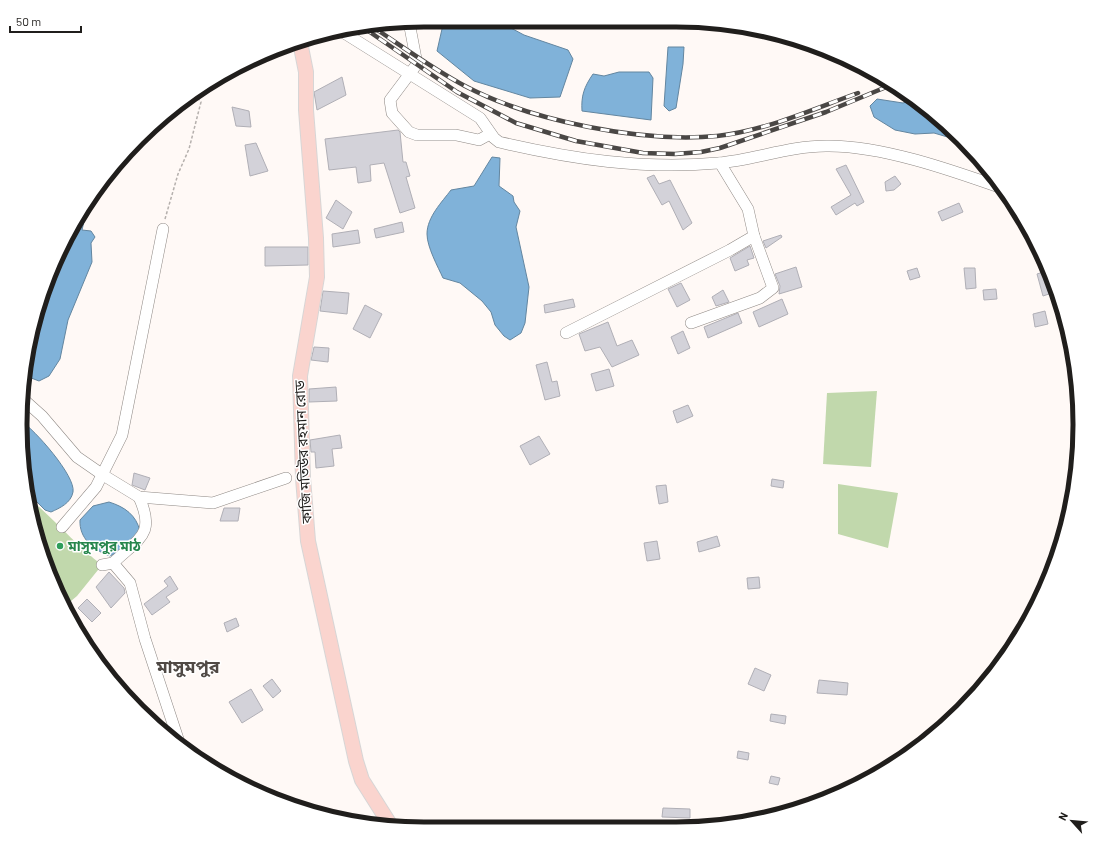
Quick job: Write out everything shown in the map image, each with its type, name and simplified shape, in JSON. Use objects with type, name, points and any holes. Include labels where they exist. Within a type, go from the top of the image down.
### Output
[{"type":"main road","name":"কাজি মতিউর রহমান রোড","points":[[301,47],[306,72],[306,110],[316,238],[317,277],[300,376],[302,464],[308,541],[356,761],[362,780],[387,820]]},
{"type":"street","points":[[410,28],[417,64],[410,75],[400,84],[390,100],[392,113],[409,132],[417,135],[456,135],[479,140],[490,134]]},
{"type":"street","points":[[347,35],[480,118],[490,134],[499,142],[584,159],[640,166],[720,163],[809,147],[863,148],[969,176],[992,184]]},
{"type":"street","points":[[691,323],[760,298],[773,288],[754,236],[748,209],[720,163]]},
{"type":"street","points":[[62,527],[96,487],[122,435],[163,229]]},
{"type":"street","points":[[566,333],[730,250],[754,236]]},
{"type":"street","points":[[28,403],[42,416],[76,457],[139,497],[213,503],[286,478]]},
{"type":"street","points":[[139,497],[147,520],[145,532],[138,541],[107,564],[130,583],[177,735]]},
{"type":"path","points":[[163,229],[178,174],[189,149],[201,102],[198,98]]},
{"type":"green space","points":[[877,391],[871,467],[823,464],[827,393]]},
{"type":"green space","points":[[838,484],[898,493],[888,548],[838,534]]},
{"type":"green space","name":"মাসুমপুর মাঠ","points":[[35,504],[102,565],[77,596],[69,602],[57,577],[48,552]]},
{"type":"water","points":[[443,27],[509,27],[524,35],[568,50],[573,59],[560,97],[530,98],[474,81],[437,51]]},
{"type":"water","points":[[668,47],[684,47],[683,64],[676,108],[669,111],[664,106]]},
{"type":"water","points":[[619,72],[649,72],[653,78],[651,120],[582,111],[584,92],[587,83],[593,74],[604,76]]},
{"type":"water","points":[[877,99],[903,103],[907,102],[952,138],[934,133],[915,134],[895,130],[874,117],[870,106]]},
{"type":"water","points":[[492,157],[500,158],[499,186],[513,196],[514,202],[520,211],[516,227],[529,287],[525,323],[521,333],[510,340],[504,336],[495,325],[491,312],[482,301],[460,283],[443,278],[433,257],[427,239],[429,222],[443,200],[451,190],[474,186]]},
{"type":"water","points":[[85,219],[82,230],[91,231],[95,237],[91,243],[92,262],[68,320],[60,359],[49,376],[39,381],[30,377],[30,373],[48,297],[57,272]]},
{"type":"water","points":[[27,426],[53,454],[68,475],[72,485],[73,492],[68,502],[51,512],[45,510],[35,500],[30,476]]},
{"type":"water","points":[[109,502],[120,506],[129,512],[136,520],[140,531],[118,552],[110,556],[93,547],[88,542],[80,526],[80,520],[93,506]]},
{"type":"building","points":[[342,77],[346,95],[317,110],[314,92]]},
{"type":"building","points":[[232,107],[249,111],[251,127],[236,126]]},
{"type":"building","points":[[398,130],[400,132],[403,162],[406,162],[410,176],[406,177],[415,208],[400,213],[384,163],[370,165],[371,181],[358,183],[356,167],[329,170],[325,139]]},
{"type":"building","points":[[256,143],[268,171],[250,176],[245,145]]},
{"type":"building","points":[[846,165],[864,202],[857,206],[855,203],[836,215],[831,207],[851,195],[836,169]]},
{"type":"building","points":[[654,175],[659,184],[670,180],[692,223],[683,230],[669,201],[662,205],[647,178]]},
{"type":"building","points":[[895,176],[901,184],[894,190],[886,191],[885,182]]},
{"type":"building","points":[[336,200],[352,212],[343,229],[326,218]]},
{"type":"building","points":[[959,203],[963,212],[942,221],[938,212]]},
{"type":"building","points":[[402,222],[404,232],[376,238],[374,229]]},
{"type":"building","points":[[358,230],[360,243],[333,247],[332,234]]},
{"type":"building","points":[[781,235],[782,237],[766,248],[763,241]]},
{"type":"building","points":[[750,246],[754,258],[747,260],[749,265],[735,271],[730,258]]},
{"type":"building","points":[[265,247],[308,247],[308,265],[265,266]]},
{"type":"building","points":[[796,267],[802,287],[779,294],[780,286],[775,274]]},
{"type":"building","points":[[917,268],[920,277],[910,280],[907,271]]},
{"type":"building","points":[[964,268],[975,268],[976,288],[966,289]]},
{"type":"building","points":[[1043,272],[1049,294],[1043,296],[1037,274]]},
{"type":"building","points":[[681,283],[690,300],[677,307],[668,289]]},
{"type":"building","points":[[996,289],[997,299],[984,300],[983,290]]},
{"type":"building","points":[[723,290],[729,302],[716,306],[712,297]]},
{"type":"building","points":[[323,291],[349,293],[347,314],[320,311]]},
{"type":"building","points":[[573,299],[575,307],[545,313],[544,305]]},
{"type":"building","points":[[782,299],[788,314],[759,327],[753,312]]},
{"type":"building","points":[[365,305],[382,314],[370,338],[353,329]]},
{"type":"building","points":[[1045,311],[1048,324],[1035,327],[1033,314]]},
{"type":"building","points":[[738,313],[742,323],[708,338],[704,327]]},
{"type":"building","points":[[608,322],[617,346],[632,340],[639,355],[612,367],[600,347],[585,351],[579,334]]},
{"type":"building","points":[[683,331],[690,348],[678,354],[671,337]]},
{"type":"building","points":[[314,347],[329,348],[328,362],[311,360]]},
{"type":"building","points":[[547,362],[552,382],[557,381],[560,396],[545,400],[536,365]]},
{"type":"building","points":[[609,369],[614,386],[596,391],[591,374]]},
{"type":"building","points":[[336,387],[337,401],[309,402],[309,389]]},
{"type":"building","points":[[688,405],[693,416],[677,423],[673,411]]},
{"type":"building","points":[[340,435],[342,448],[332,449],[334,466],[316,468],[315,452],[311,452],[310,440]]},
{"type":"building","points":[[539,436],[550,454],[530,465],[520,446]]},
{"type":"building","points":[[134,473],[150,478],[145,490],[132,485]]},
{"type":"building","points":[[772,479],[784,481],[783,488],[771,486]]},
{"type":"building","points":[[666,485],[668,502],[659,504],[656,486]]},
{"type":"building","points":[[224,508],[240,508],[238,521],[220,521]]},
{"type":"building","points":[[717,536],[720,546],[699,552],[697,542]]},
{"type":"building","points":[[657,541],[660,559],[647,561],[644,543]]},
{"type":"building","points":[[109,572],[124,588],[125,593],[111,608],[96,587]]},
{"type":"building","points":[[170,576],[178,589],[166,597],[170,602],[152,615],[144,604],[168,586],[164,581]]},
{"type":"building","points":[[759,577],[760,588],[748,589],[747,578]]},
{"type":"building","points":[[87,599],[101,613],[92,622],[78,608]]},
{"type":"building","points":[[236,618],[239,626],[227,632],[224,623]]},
{"type":"building","points":[[755,668],[771,675],[764,691],[748,684]]},
{"type":"building","points":[[272,679],[281,691],[273,698],[263,686]]},
{"type":"building","points":[[819,680],[848,683],[847,695],[817,693]]},
{"type":"building","points":[[251,689],[263,710],[242,723],[229,702]]},
{"type":"building","points":[[771,714],[786,716],[785,724],[770,721]]},
{"type":"building","points":[[738,751],[749,753],[748,760],[737,758]]},
{"type":"building","points":[[771,776],[780,778],[778,785],[769,783]]},
{"type":"building","points":[[663,808],[690,809],[690,818],[662,817]]},
{"type":"railway","points":[[377,30],[441,72],[465,86],[492,98],[522,110],[554,119],[588,127],[622,132],[655,136],[717,136],[753,129],[789,119],[858,93]]},
{"type":"railway","points":[[368,31],[457,92],[516,123],[576,141],[643,153],[675,154],[701,152],[720,148],[826,112],[885,87]]},
{"type":"place","name":"মাসুমপুর মাঠ","points":[[60,546]]},
{"type":"district","name":"মাসুমপুর","points":[[188,667]]}]
